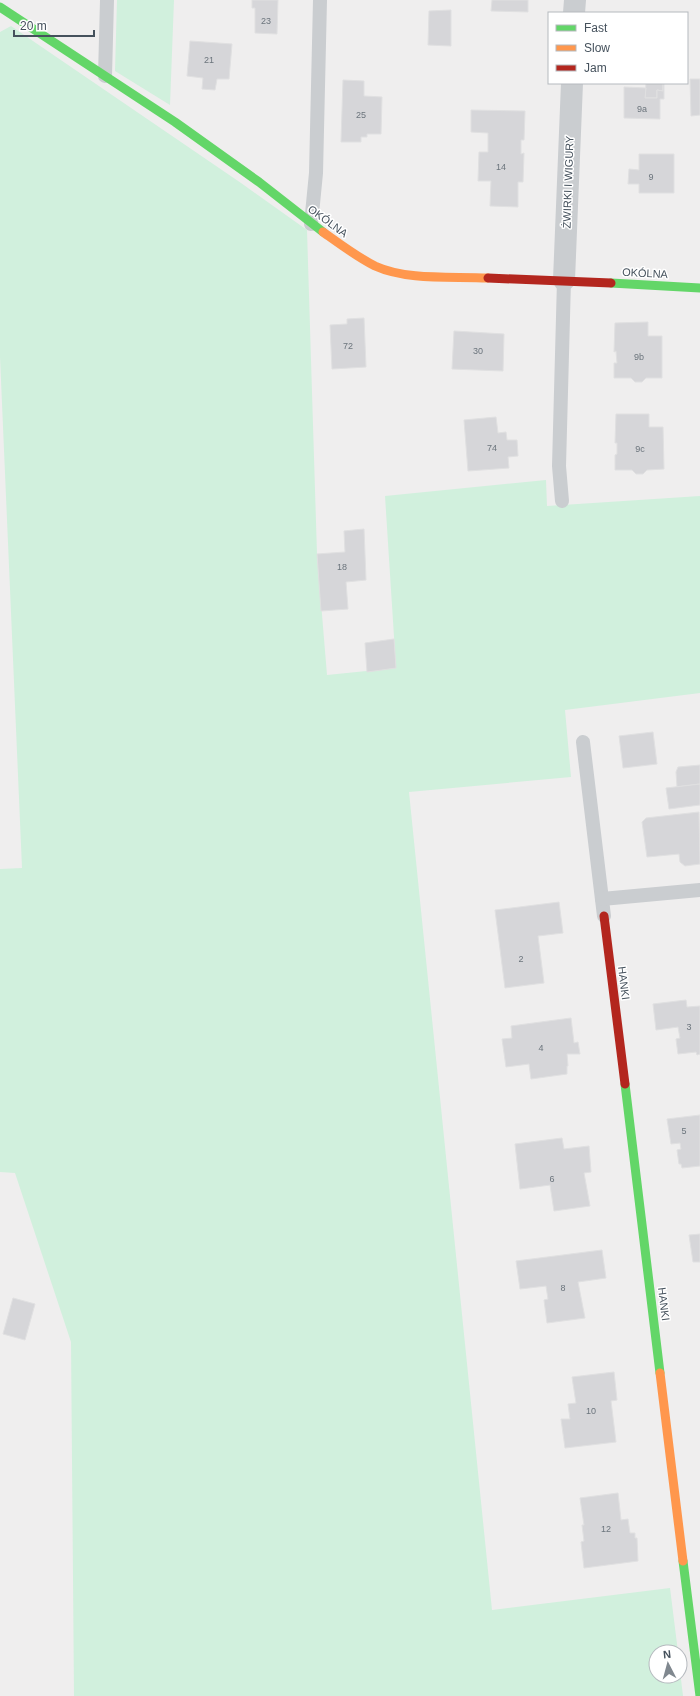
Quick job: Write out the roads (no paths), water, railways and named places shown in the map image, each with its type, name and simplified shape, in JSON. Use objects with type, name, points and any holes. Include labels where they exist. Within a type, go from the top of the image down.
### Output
[{"type":"street","points":[[574,12],[575,0]]},
{"type":"street","name":"OKÓLNA","points":[[0,7],[175,122],[259,182],[311,224],[353,253],[376,266],[406,275],[564,280],[700,288]]},
{"type":"street","name":"ŻWIRKI I WIGURY","points":[[564,280],[572,84]]},
{"type":"street","name":"HANKI","points":[[604,916],[700,1696]]},
{"type":"lane","points":[[105,76],[107,0]]},
{"type":"lane","points":[[311,224],[316,173],[320,0]]},
{"type":"lane","points":[[562,501],[559,466],[564,280]]},
{"type":"lane","points":[[584,742],[604,916]]},
{"type":"lane","points":[[602,899],[700,890]]}]
